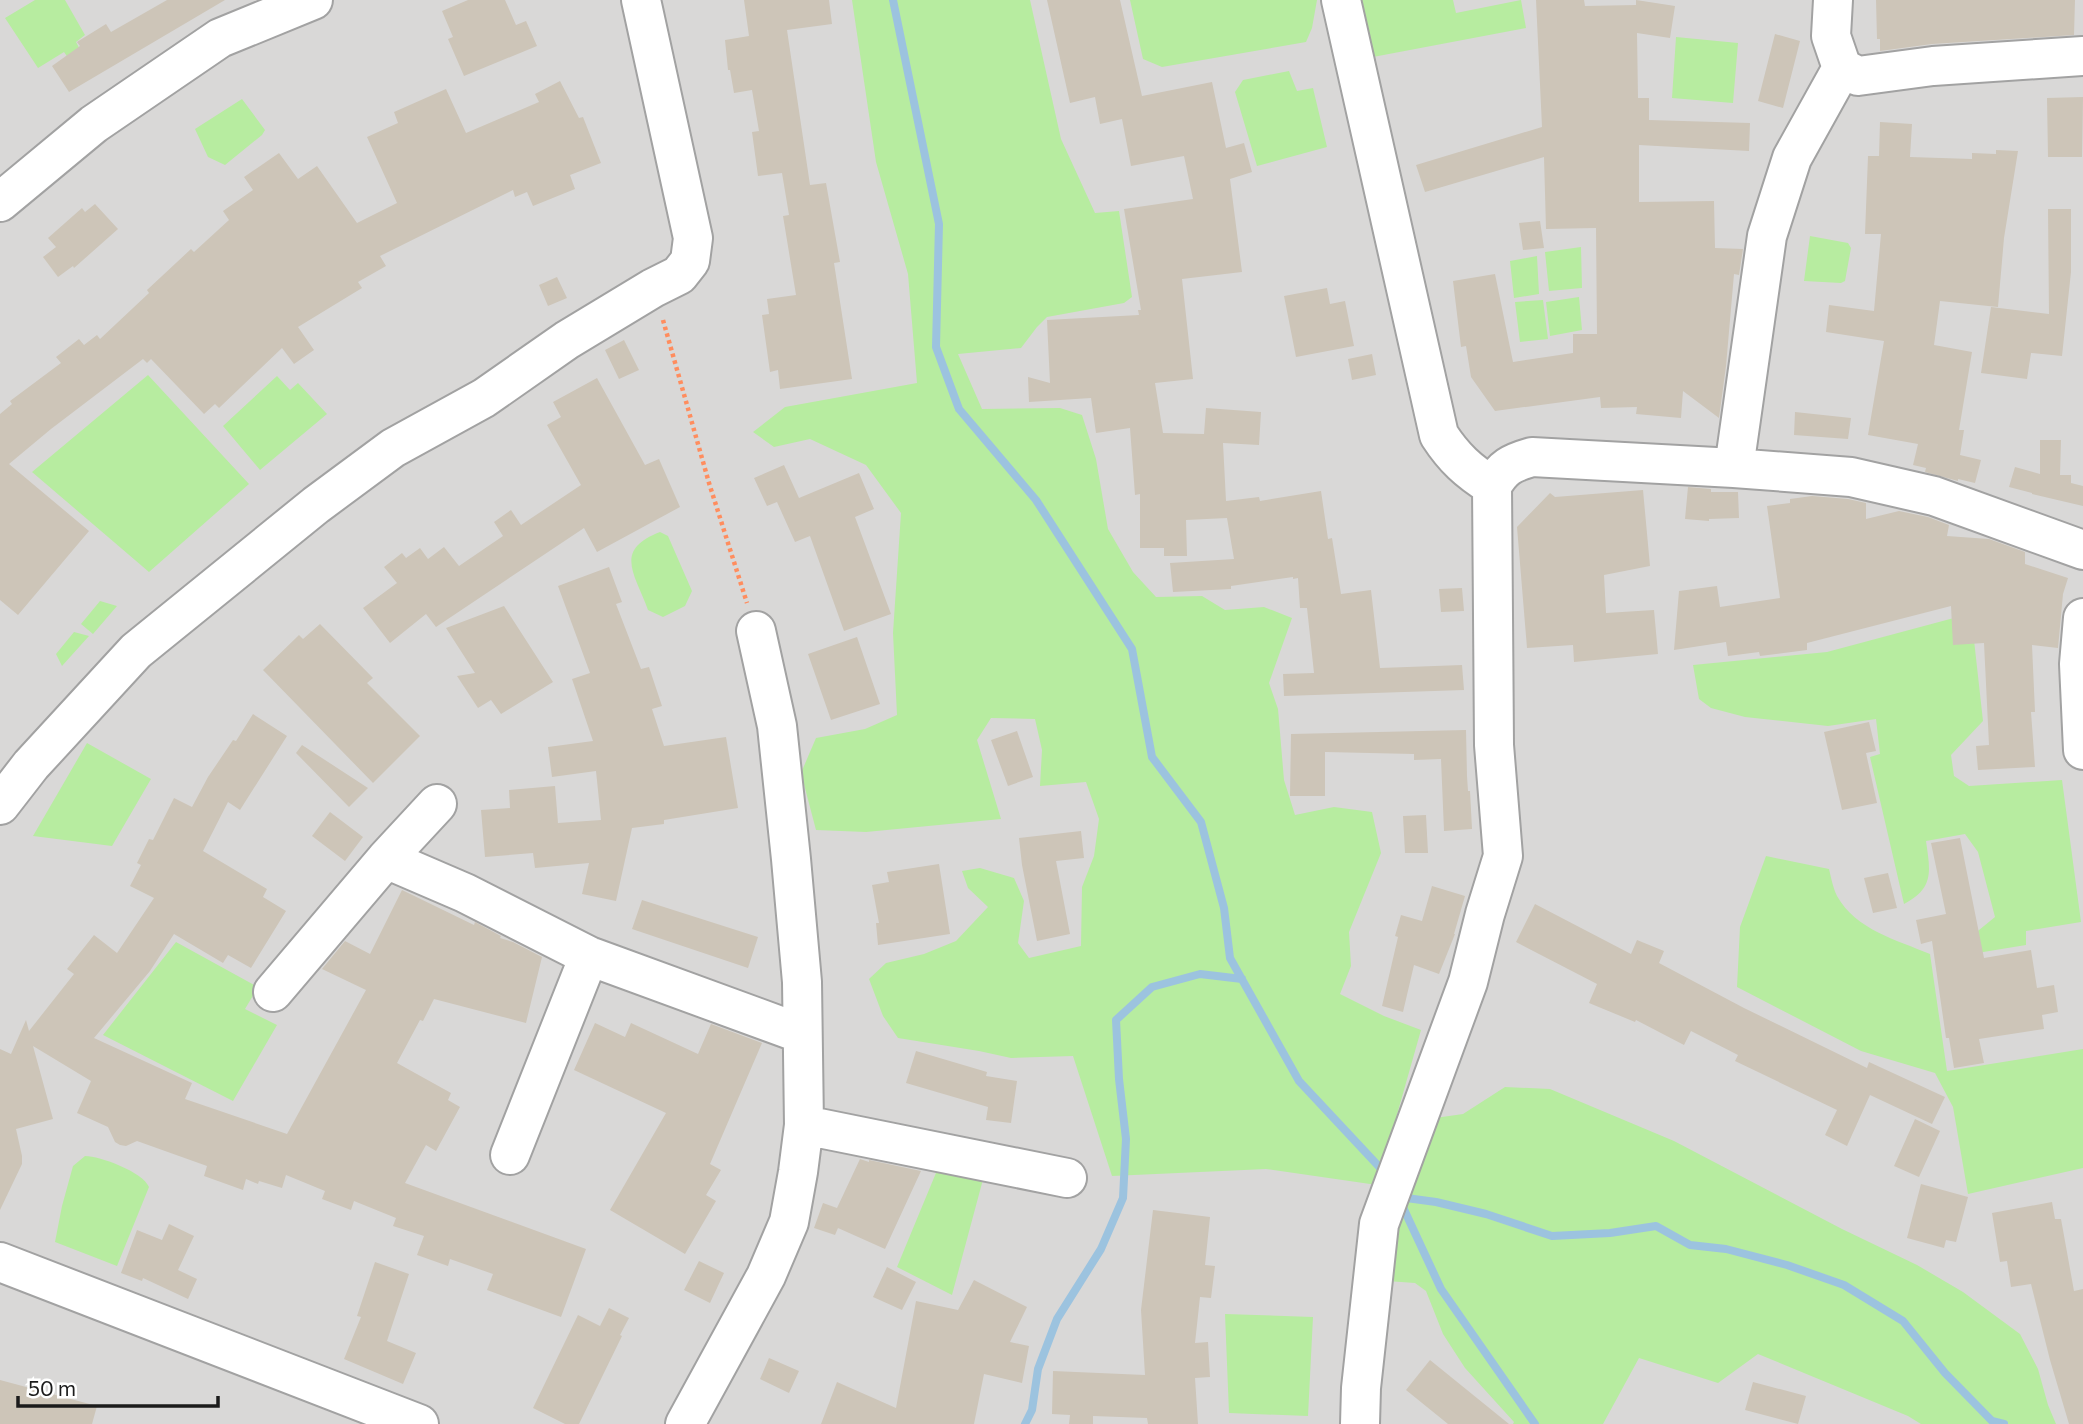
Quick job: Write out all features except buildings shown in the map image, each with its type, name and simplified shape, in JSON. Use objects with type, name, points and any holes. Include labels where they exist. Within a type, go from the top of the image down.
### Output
[{"type":"street","points":[[0,202],[94,124],[220,38],[313,0]]},
{"type":"street","points":[[0,805],[31,765],[136,651],[316,505],[393,448],[484,398],[567,340],[679,275],[690,261],[693,238],[641,0]]},
{"type":"street","points":[[1340,0],[1439,435],[1452,455],[1471,473],[1492,486]]},
{"type":"street","points":[[1833,0],[1831,36],[1842,68],[1858,76],[1933,66],[2083,56]]},
{"type":"street","points":[[1734,468],[1766,236],[1792,158],[1842,68]]},
{"type":"street","points":[[1360,1424],[1361,1388],[1379,1224],[1468,982],[1503,856],[1494,745],[1492,486],[1501,470],[1516,461],[1532,457],[1851,477],[1934,496],[2083,550]]},
{"type":"street","points":[[2083,618],[2079,664],[2083,750]]},
{"type":"street","points":[[685,1424],[766,1276],[789,1222],[804,1125],[802,982],[776,726],[756,631]]},
{"type":"street","points":[[273,992],[386,859],[437,804]]},
{"type":"street","points":[[386,859],[465,893],[589,956],[802,1034]]},
{"type":"street","points":[[510,1155],[589,956]]},
{"type":"street","points":[[804,1125],[1067,1178]]},
{"type":"street","points":[[0,1262],[419,1424]]},
{"type":"path","points":[[653,288],[709,483],[756,631]]},
{"type":"shaded area","points":[[0,0],[2083,0],[2083,1424],[0,1424]]},
{"type":"green space","points":[[35,0],[65,0],[85,35],[76,42],[83,55],[71,62],[64,52],[38,68],[5,18]]},
{"type":"green space","points":[[852,0],[1030,0],[1061,139],[1095,213],[1119,211],[1132,297],[1124,303],[1047,317],[1021,348],[958,354],[982,409],[1060,408],[1082,415],[1096,459],[1108,529],[1133,572],[1156,597],[1202,596],[1225,610],[1264,607],[1292,618],[1269,683],[1278,709],[1284,780],[1295,815],[1334,807],[1372,812],[1381,853],[1349,932],[1351,966],[1340,994],[1384,1016],[1421,1030],[1377,1185],[1266,1169],[1112,1176],[1073,1056],[1011,1058],[898,1038],[883,1016],[869,979],[886,963],[924,954],[956,941],[988,907],[968,888],[962,871],[980,868],[1014,878],[1024,901],[1018,943],[1029,958],[1081,946],[1082,887],[1094,856],[1099,819],[1086,782],[1040,786],[1042,750],[1035,719],[991,718],[977,740],[1001,819],[866,832],[816,830],[801,773],[816,738],[865,729],[897,715],[893,633],[901,513],[866,465],[810,439],[774,447],[753,432],[785,407],[917,383],[908,274],[876,162]]},
{"type":"green space","points":[[1130,0],[1317,0],[1312,28],[1306,42],[1162,67],[1143,59]]},
{"type":"green space","points":[[1362,0],[1453,0],[1456,13],[1521,0],[1526,28],[1373,57]]},
{"type":"green space","points":[[1676,37],[1738,43],[1733,103],[1672,98]]},
{"type":"green space","points":[[1289,71],[1297,91],[1313,88],[1327,147],[1257,166],[1235,92],[1243,80]]},
{"type":"green space","points":[[242,99],[265,130],[225,165],[208,157],[195,129]]},
{"type":"green space","points":[[1810,236],[1848,243],[1851,248],[1845,281],[1804,281]]},
{"type":"green space","points":[[1581,247],[1582,288],[1549,291],[1545,252]]},
{"type":"green space","points":[[1537,256],[1539,294],[1514,298],[1510,261]]},
{"type":"green space","points":[[1579,297],[1582,330],[1550,336],[1546,302]]},
{"type":"green space","points":[[1543,300],[1548,339],[1520,342],[1515,302]]},
{"type":"green space","points":[[148,375],[249,484],[149,572],[32,472]]},
{"type":"green space","points":[[277,376],[290,390],[298,383],[327,414],[260,470],[223,426]]},
{"type":"green space","points":[[660,532],[668,536],[692,591],[685,606],[663,617],[648,610],[632,564],[636,547]]},
{"type":"green space","points":[[100,601],[117,606],[93,634],[81,624]]},
{"type":"green space","points":[[1965,615],[1972,622],[1983,721],[1951,755],[1954,776],[1969,786],[2062,780],[2081,922],[2026,931],[2026,945],[1971,954],[1968,939],[1995,917],[1978,852],[1965,834],[1926,841],[1929,869],[1926,885],[1904,904],[1870,757],[1880,754],[1876,719],[1828,726],[1745,717],[1711,708],[1699,699],[1693,665],[1827,652]]},
{"type":"green space","points":[[74,632],[89,636],[62,666],[56,654]]},
{"type":"green space","points":[[87,743],[151,779],[112,846],[33,836]]},
{"type":"green space","points":[[1766,856],[1829,869],[1837,896],[1855,917],[1878,932],[1930,954],[1947,1071],[2083,1049],[2083,1168],[1968,1194],[1953,1107],[1935,1073],[1861,1051],[1737,987],[1740,927]]},
{"type":"green space","points":[[176,942],[258,987],[245,1009],[277,1025],[233,1101],[103,1035]]},
{"type":"green space","points":[[1505,1087],[1550,1089],[1674,1141],[1917,1265],[1963,1292],[2020,1334],[2038,1369],[2056,1424],[1921,1424],[1908,1416],[1758,1354],[1718,1383],[1639,1358],[1603,1424],[1513,1424],[1465,1368],[1443,1334],[1426,1291],[1415,1283],[1387,1281],[1384,1236],[1428,1119],[1463,1114]]},
{"type":"green space","points":[[85,1156],[120,1166],[139,1176],[149,1187],[117,1266],[55,1242],[73,1166]]},
{"type":"green space","points":[[943,1156],[985,1172],[952,1295],[897,1267]]},
{"type":"green space","points":[[1225,1314],[1313,1317],[1308,1416],[1229,1413]]},
{"type":"waterway","points":[[893,0],[939,224],[936,347],[959,409],[1036,500],[1132,649],[1152,757],[1201,822],[1224,908],[1230,958],[1299,1081],[1385,1173]]},
{"type":"waterway","points":[[1025,1424],[1032,1410],[1038,1369],[1057,1319],[1101,1249],[1123,1198],[1126,1139],[1116,1020],[1152,987],[1200,974],[1242,979]]},
{"type":"waterway","points":[[1399,1197],[1436,1202],[1486,1214],[1552,1236],[1610,1233],[1656,1226],[1690,1245],[1726,1249],[1787,1265],[1844,1285],[1903,1321],[1945,1373],[1992,1421],[2004,1424]]},
{"type":"waterway","points":[[1401,1203],[1441,1289],[1535,1424]]}]
